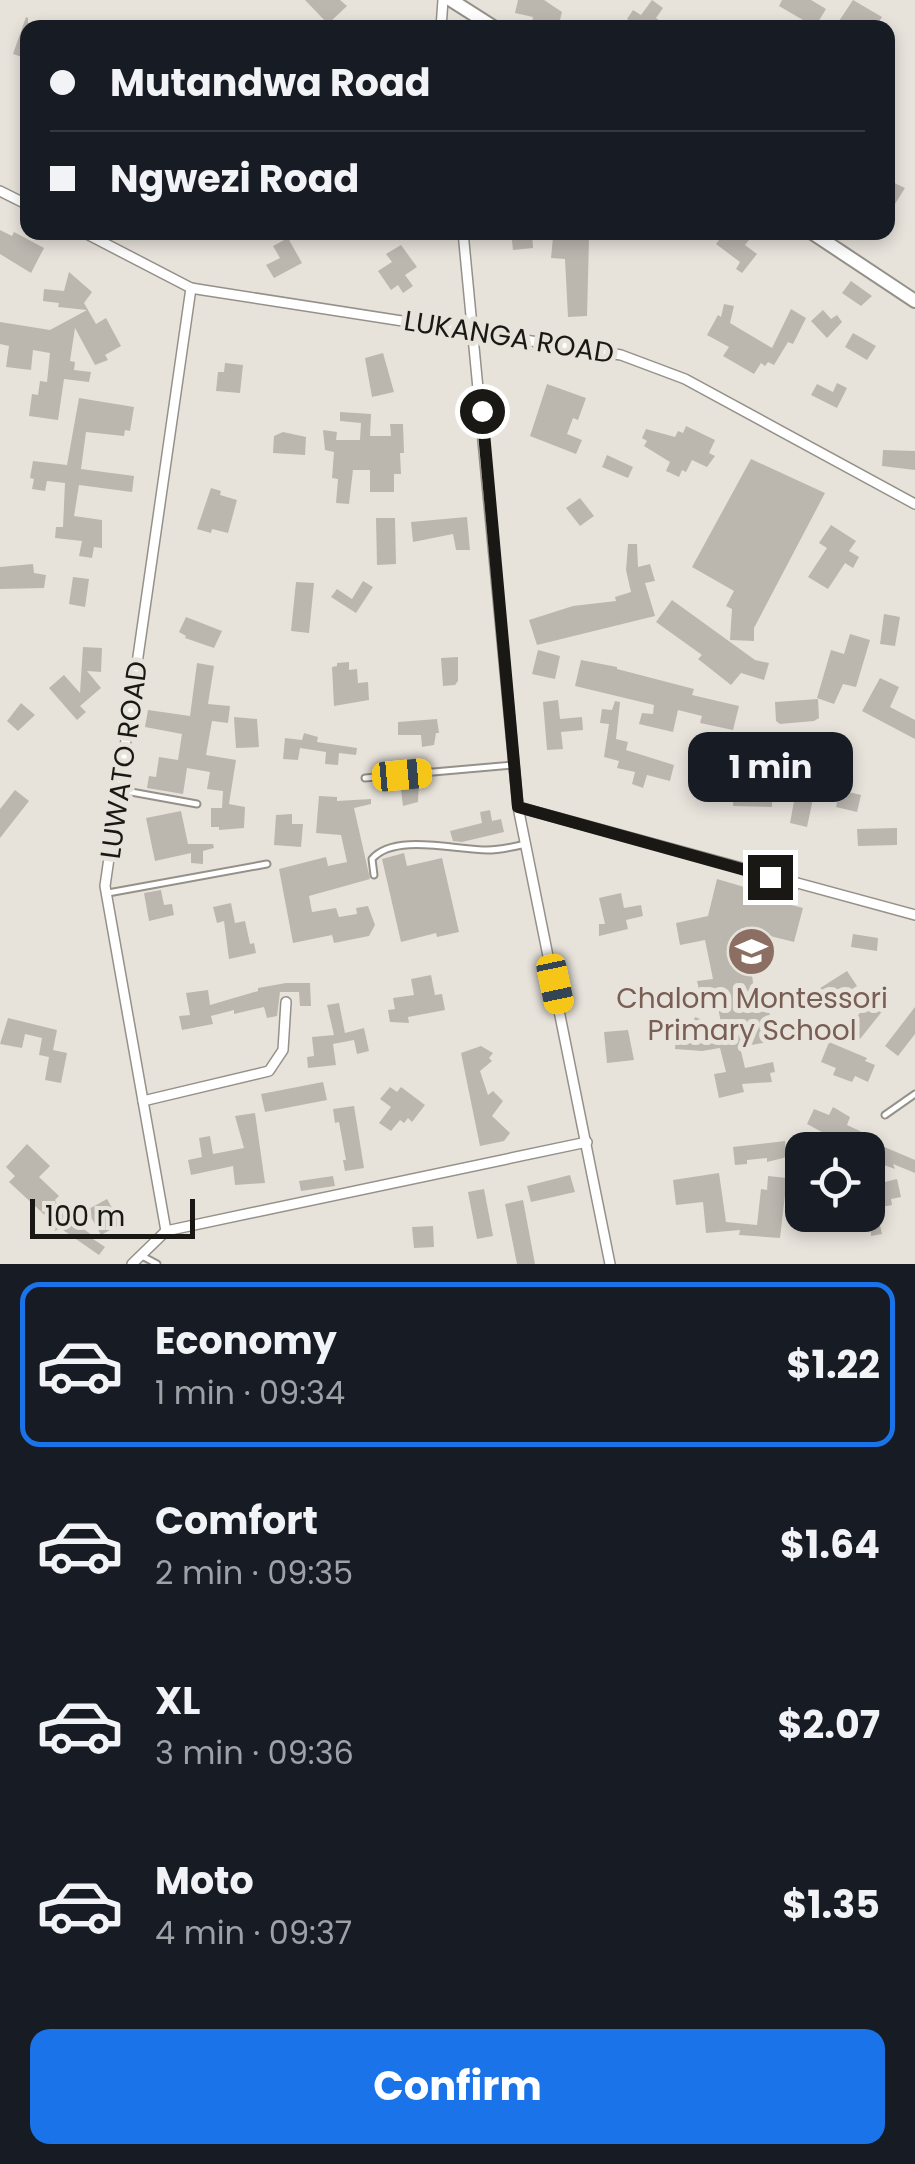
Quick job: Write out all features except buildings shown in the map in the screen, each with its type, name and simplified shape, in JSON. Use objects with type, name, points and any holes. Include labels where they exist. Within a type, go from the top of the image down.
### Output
[{"type":"street","points":[[451,0],[482,20]]},
{"type":"street","name":"LUKANGA ROAD","points":[[98,240],[191,288],[474,330],[621,355],[650,364],[810,444],[915,504]]},
{"type":"street","points":[[463,240],[518,807],[610,1264]]},
{"type":"street","points":[[823,240],[915,301]]},
{"type":"street","name":"LUWATO ROAD","points":[[166,1231],[106,894],[191,288]]},
{"type":"street","points":[[518,807],[915,915]]},
{"type":"street","points":[[143,1100],[269,1071],[284,1050],[286,1002]]},
{"type":"street","points":[[132,1264],[166,1231],[587,1142]]},
{"type":"lane","points":[[365,778],[513,764]]},
{"type":"lane","points":[[120,790],[197,804]]},
{"type":"lane","points":[[374,875],[372,859],[390,848],[488,850],[526,844]]},
{"type":"lane","points":[[106,894],[267,864]]},
{"type":"lane","points":[[885,1115],[915,1094]]},
{"type":"lane","points":[[140,1256],[157,1264]]},
{"type":"place","name":"Chalom Montessori Primary School","points":[[752,951]]},
{"type":"route","points":[[482,411],[518,807],[770,877]]}]
